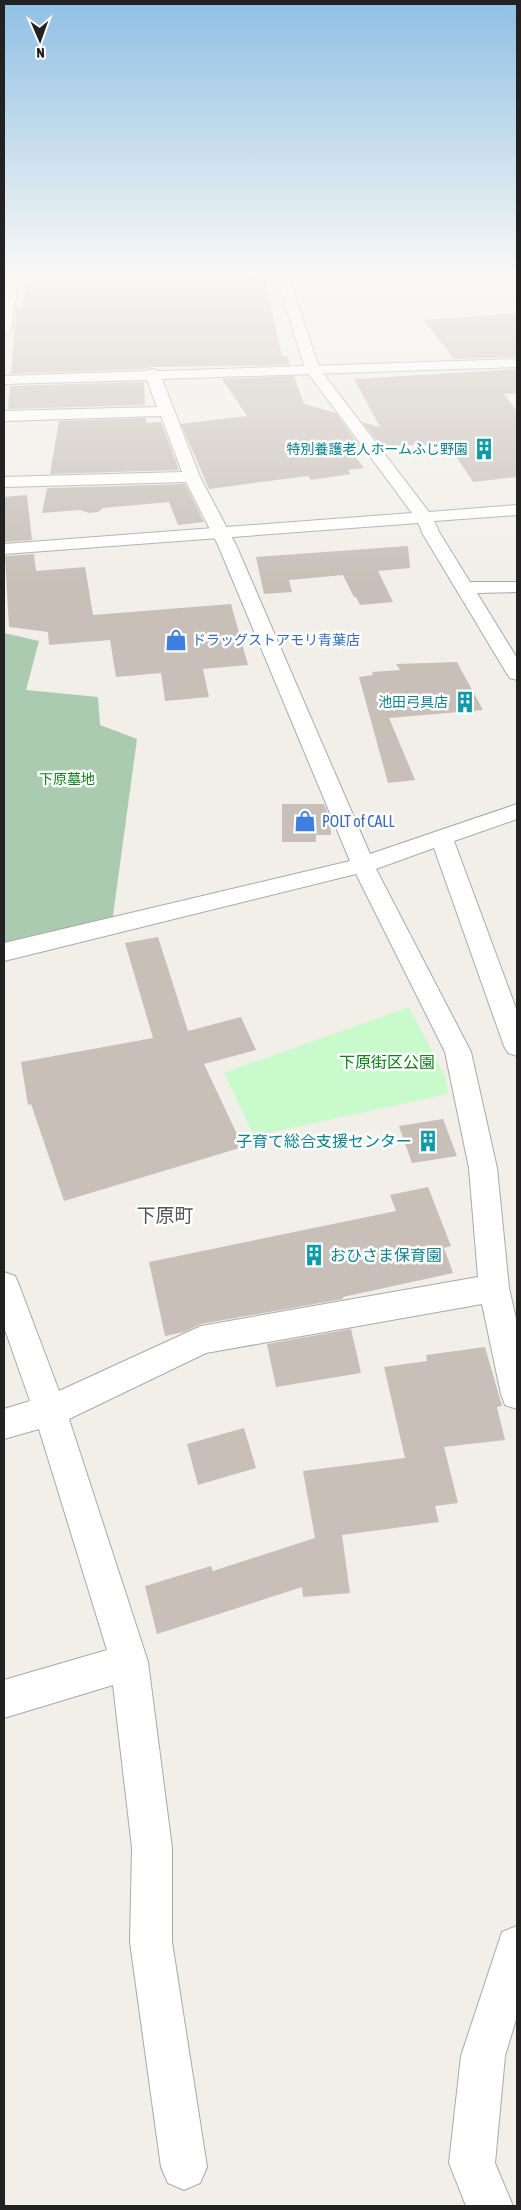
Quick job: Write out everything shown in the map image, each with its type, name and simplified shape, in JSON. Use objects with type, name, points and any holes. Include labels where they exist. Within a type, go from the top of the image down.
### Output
[{"type":"street","points":[[4,380],[65,377]]},
{"type":"street","points":[[154,377],[192,477],[224,539],[363,865],[424,980],[458,1052],[482,1168],[494,1288],[517,1394]]},
{"type":"street","points":[[318,377],[427,524],[517,674]]},
{"type":"street","points":[[4,416],[166,411]]},
{"type":"street","points":[[4,482],[192,477]]},
{"type":"street","points":[[4,561],[224,539],[427,524],[517,510]]},
{"type":"street","points":[[427,524],[517,525]]},
{"type":"street","points":[[4,549],[224,539]]},
{"type":"street","points":[[464,588],[517,587]]},
{"type":"street","points":[[4,952],[363,865],[517,811]]},
{"type":"street","points":[[442,838],[517,1046]]},
{"type":"street","points":[[4,1284],[50,1411],[129,1662],[152,1848],[151,1942],[184,2167]]},
{"type":"street","points":[[4,1424],[50,1411],[122,1379],[201,1340],[494,1288]]},
{"type":"street","points":[[4,1699],[129,1662]]},
{"type":"street","points":[[488,2206],[472,2163],[483,2056],[517,1947]]},
{"type":"green space","name":"下原墓地","points":[[4,633],[39,641],[26,690],[98,697],[100,725],[137,739],[112,923],[4,949]]},
{"type":"green space","name":"下原街区公園","points":[[409,1007],[445,1076],[448,1094],[254,1136],[224,1073]]},
{"type":"building","points":[[294,377],[304,404],[336,413],[360,447],[348,447],[364,468],[348,470],[351,474],[311,480],[308,476],[209,489],[181,424],[247,416],[222,379]]},
{"type":"building","points":[[384,377],[517,377],[517,393],[504,394],[517,412],[517,477],[473,482],[448,444],[381,446],[362,422],[380,427],[354,379]]},
{"type":"building","points":[[144,382],[145,405],[8,409],[10,386]]},
{"type":"building","points":[[146,418],[146,423],[161,422],[179,470],[50,474],[59,421]]},
{"type":"building","points":[[185,484],[204,522],[178,525],[169,502],[103,508],[98,512],[89,513],[80,510],[42,513],[47,488]]},
{"type":"building","points":[[27,495],[32,540],[5,542],[4,497]]},
{"type":"building","points":[[408,546],[410,568],[378,571],[393,602],[360,605],[343,575],[289,580],[292,592],[264,594],[256,557]]},
{"type":"building","points":[[34,554],[36,571],[85,567],[93,615],[231,604],[248,665],[203,669],[209,697],[165,701],[161,673],[116,677],[110,640],[49,645],[48,632],[9,627],[5,556]]},
{"type":"building","points":[[457,662],[483,710],[389,718],[415,780],[388,783],[359,677],[373,675],[372,672],[400,670],[396,664]]},
{"type":"building","name":"POLT of CALL","points":[[282,804],[324,804],[330,818],[331,835],[316,835],[316,842],[282,842]]},
{"type":"building","points":[[158,937],[188,1031],[241,1017],[256,1050],[204,1064],[243,1147],[64,1201],[31,1104],[28,1105],[21,1062],[153,1038],[125,943]]},
{"type":"building","name":"子育て総合支援センター","points":[[443,1119],[457,1156],[412,1163],[399,1126]]},
{"type":"building","name":"おひさま保育園","points":[[428,1187],[451,1246],[444,1248],[453,1273],[343,1297],[343,1299],[201,1324],[184,1332],[165,1336],[149,1262],[396,1211],[390,1195]]},
{"type":"building","points":[[351,1329],[361,1373],[276,1387],[267,1344]]},
{"type":"building","points":[[485,1347],[502,1406],[497,1407],[505,1440],[444,1447],[458,1503],[435,1506],[439,1522],[342,1535],[350,1593],[303,1597],[302,1587],[157,1634],[145,1586],[211,1566],[213,1571],[315,1538],[303,1471],[405,1458],[384,1367],[427,1361],[426,1355]]},
{"type":"building","points":[[244,1428],[256,1468],[198,1485],[187,1444]]},
{"type":"place","name":"特別養護老人ホームふじ野園","points":[[484,449]]},
{"type":"place","name":"ドラッグストアモリ青葉店","points":[[176,640]]},
{"type":"place","name":"池田弓具店","points":[[465,702]]},
{"type":"place","name":"POLT of CALL","points":[[305,821]]},
{"type":"place","name":"子育て総合支援センター","points":[[428,1141]]},
{"type":"place","name":"おひさま保育園","points":[[314,1255]]},
{"type":"district","name":"下原町","points":[[165,1215]]}]
